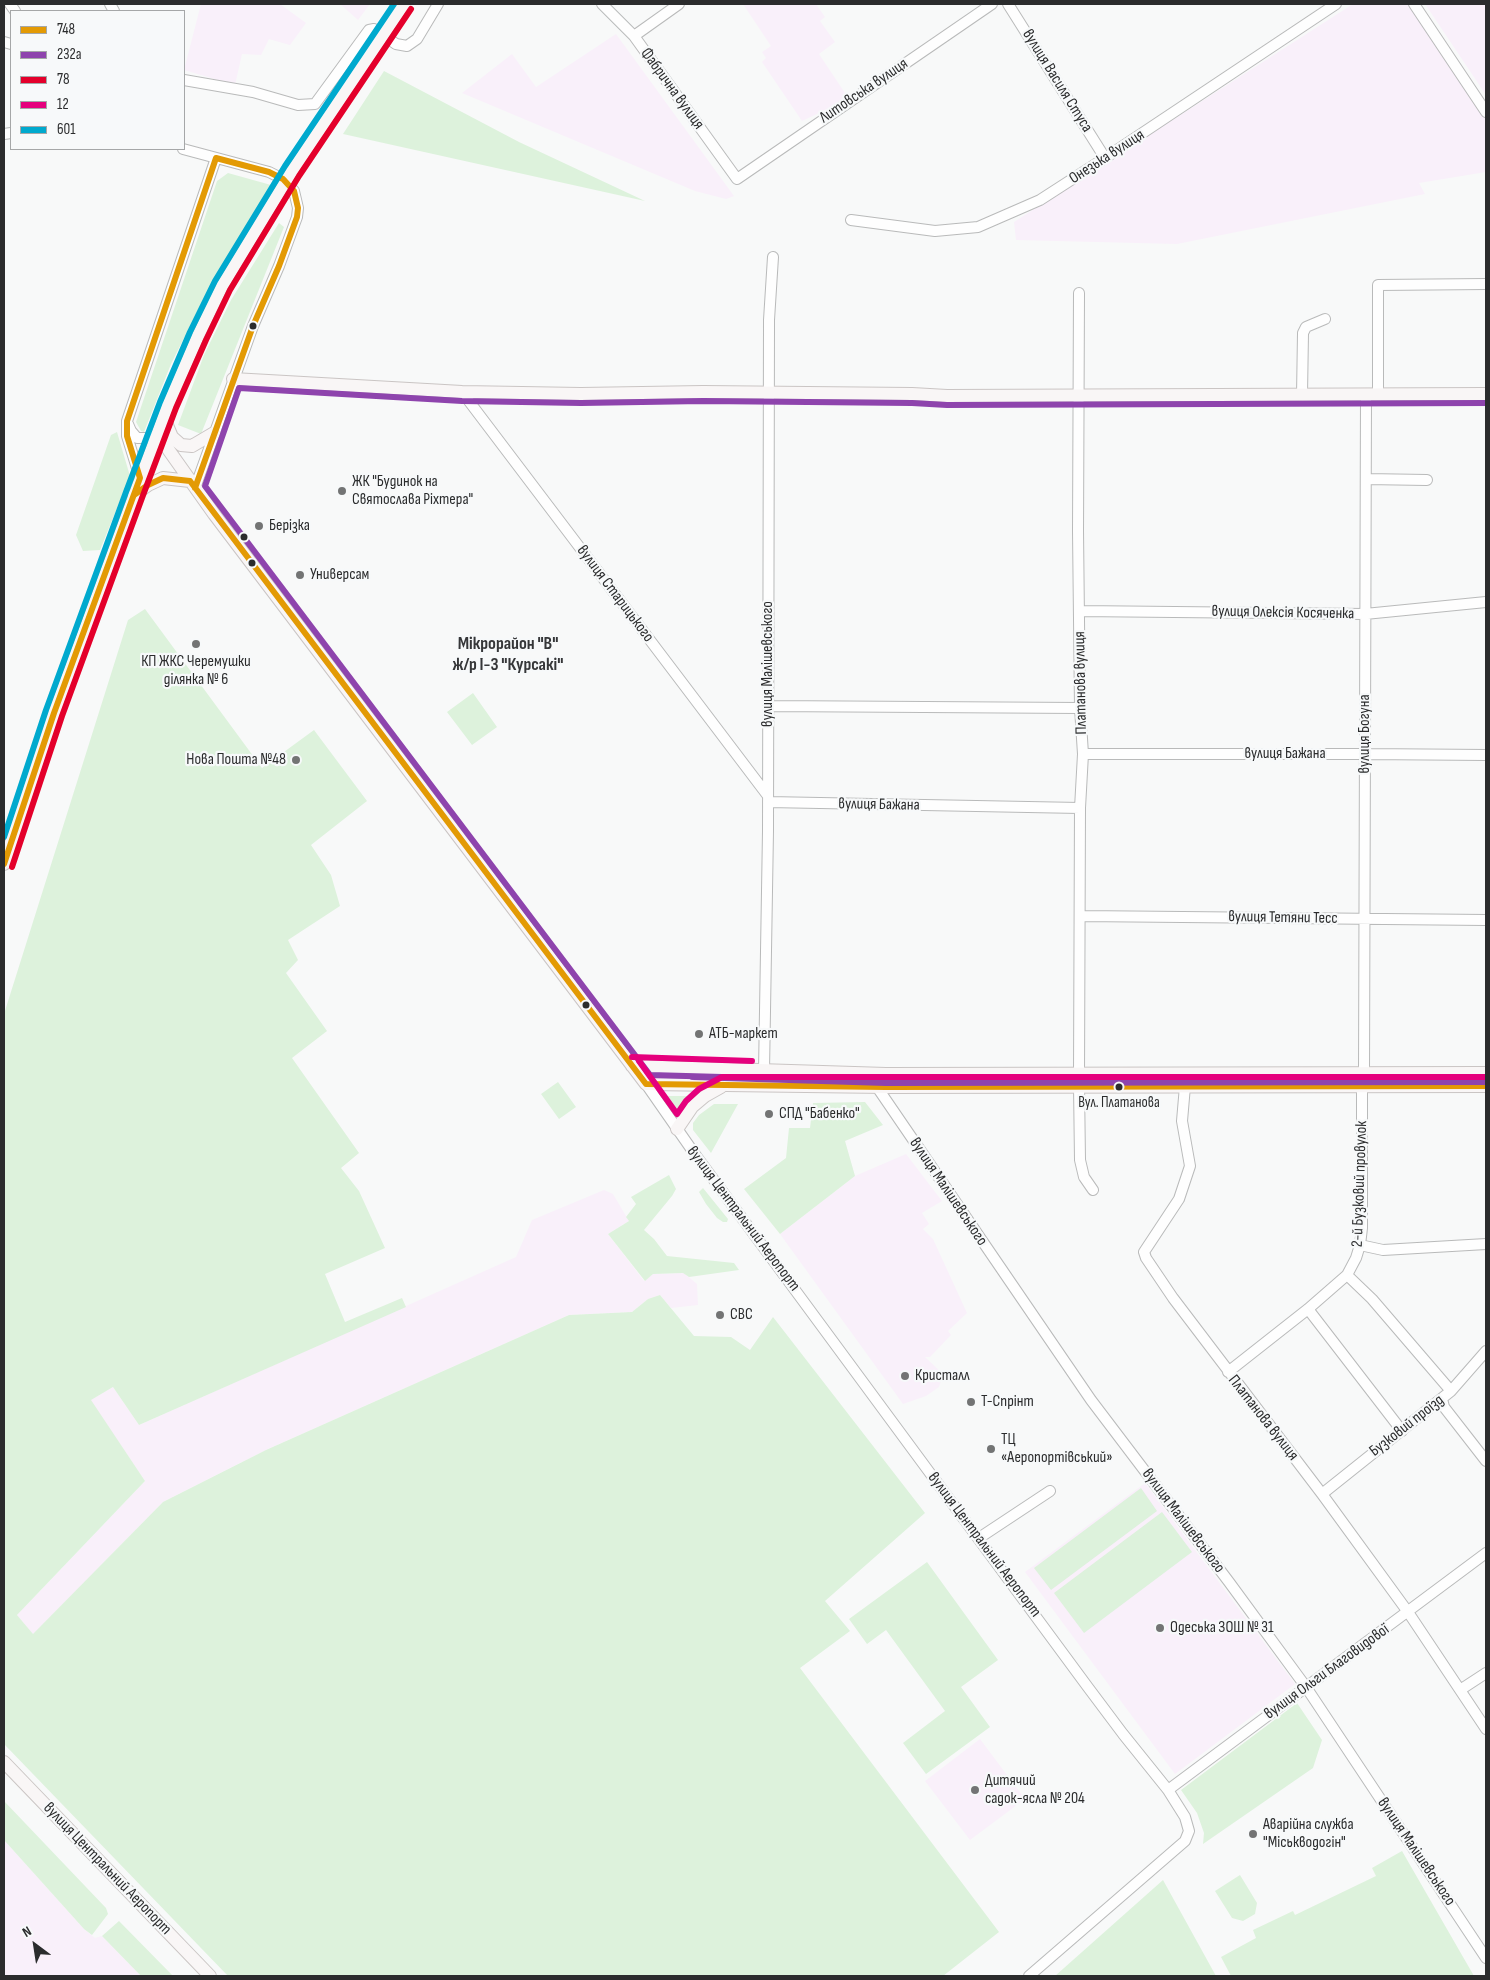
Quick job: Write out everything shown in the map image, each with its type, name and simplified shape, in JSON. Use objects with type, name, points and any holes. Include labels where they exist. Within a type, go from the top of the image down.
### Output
[{"type":"main road","points":[[4,864],[54,713],[140,478],[198,336],[222,286],[292,171],[404,4]]},
{"type":"main road","points":[[233,379],[462,392],[599,394],[768,393],[947,396],[1486,394]]},
{"type":"main road","points":[[166,412],[172,437],[181,445],[192,446],[214,433]]},
{"type":"main road","points":[[158,435],[192,484],[646,1084],[877,1087],[1079,1080],[1363,1080],[1486,1086]]},
{"type":"main road","points":[[134,495],[148,485],[163,478],[192,484]]},
{"type":"main road","points":[[632,1066],[1079,1080],[1185,1086],[1363,1080],[1486,1073]]},
{"type":"main road","points":[[677,1129],[692,1107],[705,1096],[722,1086]]},
{"type":"main road","name":"вулиця Центральний Аеропорт","points":[[4,1762],[210,1976]]},
{"type":"street","points":[[185,80],[253,92],[298,105],[315,104],[369,30],[374,29],[396,44],[407,46],[417,39],[438,4]]},
{"type":"street","name":"Фабрична вулиця","points":[[602,4],[634,36],[736,179]]},
{"type":"street","points":[[634,36],[679,4]]},
{"type":"street","name":"Литовська вулиця","points":[[736,179],[992,4]]},
{"type":"street","name":"вулиця Василя Стуса","points":[[1008,4],[1105,158]]},
{"type":"street","name":"Онезька вулиця","points":[[851,220],[935,231],[978,226],[1040,200],[1336,4]]},
{"type":"street","points":[[1414,4],[1486,112]]},
{"type":"street","points":[[185,150],[269,172],[283,179],[294,191],[298,208],[297,217],[233,379],[214,433],[192,484]]},
{"type":"street","points":[[140,478],[127,436],[128,421],[216,158]]},
{"type":"street","name":"вулиця Малішевського","points":[[764,1071],[768,799],[768,393],[769,320],[773,257]]},
{"type":"street","name":"вулиця Богуна","points":[[1363,1080],[1366,479],[1378,285],[1486,284]]},
{"type":"street","name":"Платанова вулиця","points":[[1079,292],[1079,611],[1080,708],[1083,754],[1080,808],[1080,1160],[1084,1177],[1093,1190]]},
{"type":"street","points":[[1302,395],[1303,333],[1306,327],[1325,319]]},
{"type":"street","name":"вулиця Старицького","points":[[462,392],[768,799]]},
{"type":"street","points":[[128,421],[131,431],[137,438],[148,438],[158,435]]},
{"type":"street","points":[[1366,479],[1427,480]]},
{"type":"street","name":"вулиця Олексія Косяченка","points":[[1079,611],[1365,614],[1486,602]]},
{"type":"street","points":[[768,706],[1080,708]]},
{"type":"street","name":"вулиця Бажана","points":[[1083,754],[1486,756]]},
{"type":"street","name":"вулиця Бажана","points":[[768,799],[1080,808]]},
{"type":"street","name":"вулиця Тетяни Тесс","points":[[1081,916],[1486,920]]},
{"type":"street","name":"2-й Бузковий провулок","points":[[1228,1372],[1308,1309],[1347,1275],[1356,1258],[1360,1245],[1363,1080]]},
{"type":"street","name":"вулиця Центральний Аеропорт","points":[[646,1084],[677,1129],[1123,1734],[1168,1790],[1185,1817],[1188,1831],[1185,1841],[1029,1976]]},
{"type":"street","name":"Платанова вулиця","points":[[1185,1086],[1182,1121],[1190,1166],[1179,1199],[1144,1252],[1146,1258],[1172,1298],[1322,1494],[1408,1612],[1486,1729]]},
{"type":"street","name":"вулиця Малішевського","points":[[877,1087],[1091,1400],[1306,1687],[1486,1958]]},
{"type":"street","points":[[1360,1245],[1383,1250],[1486,1244]]},
{"type":"street","points":[[1347,1275],[1372,1299],[1451,1391]]},
{"type":"street","points":[[1308,1309],[1402,1431]]},
{"type":"street","name":"Бузковий проїзд","points":[[1322,1494],[1442,1399],[1486,1351]]},
{"type":"street","points":[[1442,1399],[1444,1407],[1486,1460]]},
{"type":"street","points":[[979,1538],[1050,1491]]},
{"type":"street","name":"вулиця Ольги Благовидової","points":[[1168,1790],[1486,1553]]},
{"type":"street","points":[[1460,1690],[1486,1673]]},
{"type":"shaded area","points":[[201,4],[280,4],[306,23],[290,45],[269,39],[261,55],[242,54],[235,85],[185,70]]},
{"type":"shaded area","points":[[340,4],[370,4],[358,20]]},
{"type":"shaded area","points":[[743,4],[816,4],[825,17],[820,21],[835,42],[819,54],[849,99],[802,121],[762,62],[766,58],[762,52],[771,46]]},
{"type":"shaded area","points":[[1353,4],[1409,4],[1486,114],[1486,172],[1419,183],[1425,194],[1177,244],[1016,240],[1014,222]]},
{"type":"shaded area","points":[[1425,4],[1486,4],[1486,95]]},
{"type":"shaded area","points":[[616,34],[734,196],[726,199],[695,191],[462,93],[512,54],[536,87]]},
{"type":"shaded area","points":[[906,1154],[942,1201],[922,1213],[929,1224],[923,1229],[933,1239],[967,1313],[948,1331],[951,1335],[930,1357],[925,1357],[943,1374],[939,1387],[926,1396],[903,1404],[780,1234],[855,1176]]},
{"type":"shaded area","points":[[604,1190],[613,1194],[629,1221],[608,1234],[644,1281],[653,1274],[684,1273],[697,1284],[698,1305],[671,1308],[660,1295],[648,1299],[632,1312],[569,1315],[266,1450],[163,1502],[33,1635],[17,1615],[145,1481],[90,1400],[113,1387],[139,1425],[516,1257],[532,1220]]},
{"type":"shaded area","name":"Одеська ЗОШ № 31","points":[[1145,1483],[1295,1684],[1175,1774],[1025,1572]]},
{"type":"shaded area","name":"Дитячий садок-ясла № 204","points":[[980,1739],[1025,1799],[970,1840],[925,1781]]},
{"type":"shaded area","points":[[4,1840],[84,1929],[95,1938],[102,1936],[141,1976],[4,1976]]},
{"type":"green space","points":[[384,71],[519,142],[645,201],[343,134]]},
{"type":"green space","points":[[228,173],[271,185],[213,280],[171,364],[144,432],[141,431],[136,422],[217,181]]},
{"type":"green space","points":[[279,223],[284,227],[201,434],[178,425],[204,355],[231,300]]},
{"type":"green space","points":[[117,432],[130,476],[100,550],[83,551],[76,535],[111,435]]},
{"type":"green space","points":[[145,609],[262,768],[314,730],[367,801],[311,845],[331,875],[340,906],[288,940],[298,960],[286,973],[327,1031],[292,1058],[359,1153],[341,1168],[359,1191],[385,1248],[325,1274],[345,1322],[402,1298],[406,1307],[139,1425],[113,1387],[91,1400],[145,1481],[17,1615],[33,1634],[163,1502],[266,1450],[569,1315],[632,1312],[648,1299],[660,1295],[694,1336],[731,1337],[750,1350],[773,1317],[925,1513],[825,1601],[850,1631],[800,1668],[999,1932],[943,1976],[228,1976],[4,1744],[4,1014],[128,620]]},
{"type":"green space","points":[[473,693],[497,727],[472,745],[447,712]]},
{"type":"green space","points":[[558,1082],[576,1107],[559,1119],[541,1094]]},
{"type":"green space","points":[[667,1096],[699,1096],[680,1113]]},
{"type":"green space","points":[[865,1102],[883,1125],[845,1141],[855,1176],[780,1234],[744,1189],[786,1158],[789,1128],[810,1128],[813,1103]]},
{"type":"green space","points":[[714,1104],[738,1104],[711,1153],[693,1130],[693,1123],[699,1115]]},
{"type":"green space","points":[[669,1175],[676,1189],[644,1230],[654,1239],[667,1256],[734,1263],[739,1270],[689,1277],[683,1273],[653,1274],[645,1281],[608,1234],[629,1221],[626,1217],[636,1204],[631,1197]]},
{"type":"green space","points":[[703,1188],[728,1219],[727,1222],[717,1218],[706,1204],[699,1192]]},
{"type":"green space","points":[[1141,1488],[1157,1511],[1051,1590],[1034,1568]]},
{"type":"green space","points":[[1162,1512],[1192,1552],[1084,1633],[1054,1593]]},
{"type":"green space","points":[[927,1562],[998,1660],[961,1687],[990,1727],[926,1774],[903,1743],[945,1711],[886,1630],[867,1644],[849,1619]]},
{"type":"green space","points":[[1297,1703],[1322,1740],[1313,1768],[1203,1844],[1204,1833],[1197,1813],[1181,1790]]},
{"type":"green space","points":[[4,1801],[106,1908],[108,1914],[92,1935],[84,1929],[4,1840]]},
{"type":"green space","points":[[1402,1851],[1474,1976],[1231,1976],[1221,1957],[1256,1938],[1253,1930],[1293,1911],[1295,1915],[1376,1876],[1372,1868]]},
{"type":"green space","points":[[1240,1875],[1257,1903],[1255,1914],[1243,1921],[1232,1918],[1215,1891]]},
{"type":"green space","points":[[1163,1880],[1216,1976],[1055,1976]]},
{"type":"green space","points":[[119,1921],[173,1976],[141,1976],[102,1936]]},
{"type":"transit line","name":"601","points":[[4,837],[46,710],[126,492],[160,402],[190,332],[215,281],[285,166],[394,4]]},
{"type":"transit line","name":"78","points":[[12,867],[62,716],[142,498],[176,408],[206,340],[230,290],[299,176],[411,9]]},
{"type":"transit line","name":"748","points":[[4,864],[54,713],[140,478],[127,436],[127,421],[216,158],[269,172],[283,179],[294,191],[298,208],[297,217],[279,266],[253,326],[195,488]]},
{"type":"transit line","name":"232а","points":[[722,1077],[650,1075],[205,486],[239,388],[462,401],[581,403],[703,401],[947,405],[1486,403]]},
{"type":"transit line","name":"748","points":[[134,495],[148,485],[163,478],[190,481],[646,1084],[886,1087],[1486,1086]]},
{"type":"transit line","name":"12","points":[[632,1057],[752,1061]]},
{"type":"transit line","name":"12","points":[[639,1061],[677,1114],[686,1101],[699,1089],[722,1077],[1486,1077]]},
{"type":"transit line","name":"232а","points":[[692,1077],[886,1083],[1486,1082]]},
{"type":"place","name":"ЖК \"Будинок на Святослава Ріхтера\"","points":[[342,491]]},
{"type":"place","name":"Берізка","points":[[259,526]]},
{"type":"place","name":"Универсам","points":[[300,575]]},
{"type":"place","name":"КП ЖКС Черемушки ділянка № 6","points":[[196,644]]},
{"type":"place","name":"Нова Пошта №48","points":[[296,760]]},
{"type":"place","name":"АТБ-маркет","points":[[699,1034]]},
{"type":"place","name":"Вул. Платанова","points":[[1119,1087]]},
{"type":"place","name":"СПД \"Бабенко\"","points":[[769,1114]]},
{"type":"place","name":"СВС","points":[[720,1315]]},
{"type":"place","name":"Кристалл","points":[[905,1376]]},
{"type":"place","name":"Т-Спрінт","points":[[971,1402]]},
{"type":"place","name":"ТЦ «Аеропортівський»","points":[[991,1449]]},
{"type":"place","name":"Одеська ЗОШ № 31","points":[[1160,1628]]},
{"type":"place","name":"Дитячий садок-ясла № 204","points":[[975,1790]]},
{"type":"place","name":"Аварійна служба \"Міськводогін\"","points":[[1253,1834]]},
{"type":"district","name":"Мікрорайон \"В\" ж/р I-3 \"Курсакі\"","points":[[508,654]]}]
